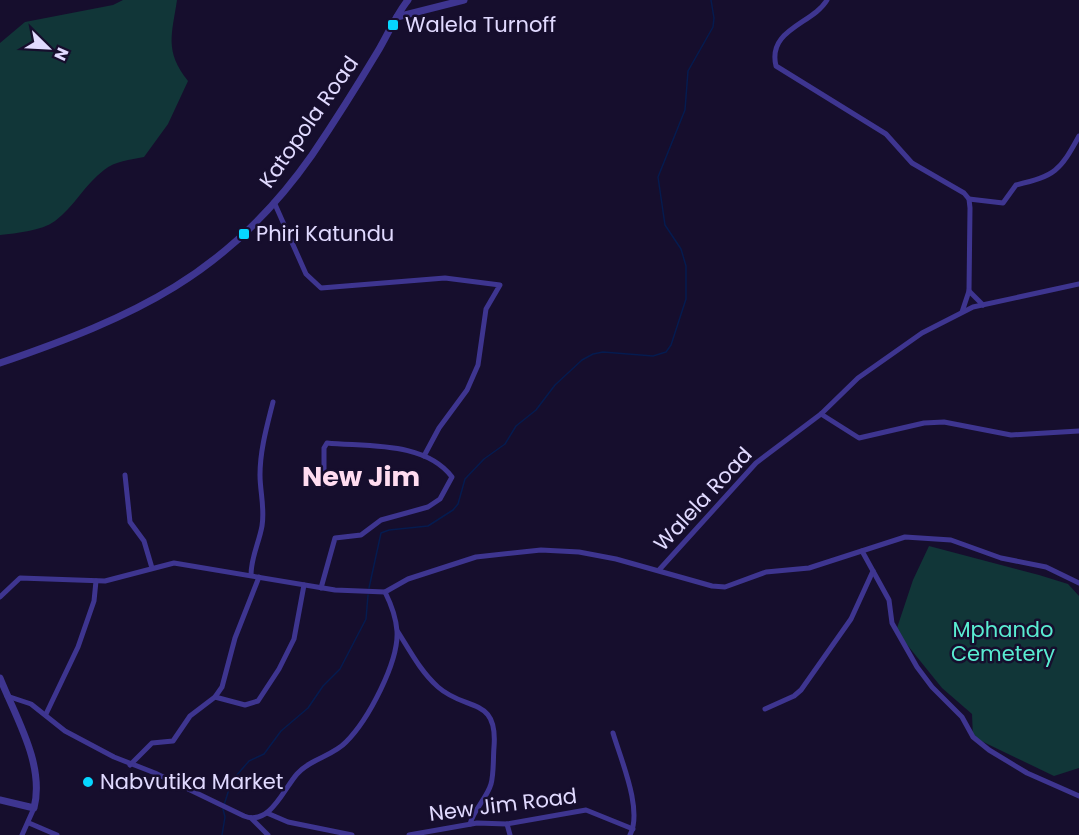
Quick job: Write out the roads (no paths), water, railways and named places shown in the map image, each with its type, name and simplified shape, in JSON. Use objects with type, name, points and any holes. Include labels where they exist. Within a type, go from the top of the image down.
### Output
[{"type":"street","name":"Katopola Road","points":[[0,363],[87,332],[159,296],[205,269],[230,248],[274,202],[312,154],[408,0]]},
{"type":"street","points":[[397,17],[464,0]]},
{"type":"street","points":[[827,0],[783,37],[775,60],[776,66],[886,134],[912,162],[955,186],[969,199],[1003,203],[1016,185],[1048,177],[1067,157],[1079,136]]},
{"type":"street","points":[[962,312],[969,291],[969,199]]},
{"type":"street","points":[[274,202],[306,274],[321,288],[445,278],[500,285],[486,309],[478,365],[471,382],[423,456]]},
{"type":"street","name":"Walela Road","points":[[0,597],[20,578],[112,580],[174,562],[321,588],[364,593],[385,592],[408,579],[451,564],[510,551],[579,552],[659,570],[718,506],[737,481],[756,463],[820,414],[858,378],[891,354],[922,333],[962,312],[983,305],[1079,284]]},
{"type":"street","points":[[969,291],[983,305]]},
{"type":"street","points":[[251,575],[252,555],[262,526],[264,508],[260,477],[261,456],[273,402]]},
{"type":"street","points":[[820,414],[859,438],[924,423],[944,422],[1011,435],[1079,431]]},
{"type":"street","points":[[321,588],[335,538],[361,535],[381,520],[428,507],[440,499],[452,477],[423,456],[384,445],[327,443],[324,448],[324,484]]},
{"type":"street","points":[[125,475],[130,522],[144,541],[152,568]]},
{"type":"street","points":[[659,570],[712,586],[725,587],[766,572],[809,568],[905,537],[951,540],[1001,558],[1046,567],[1079,584]]},
{"type":"street","points":[[862,551],[889,600],[892,623],[917,667],[932,687],[962,717],[973,737],[989,750],[1027,772],[1079,796]]},
{"type":"street","points":[[765,710],[794,696],[801,690],[851,619],[873,571]]},
{"type":"street","points":[[130,765],[152,743],[173,741],[190,716],[215,697],[224,681],[235,638],[260,576]]},
{"type":"street","points":[[46,714],[78,647],[84,624],[94,601],[96,580]]},
{"type":"street","points":[[215,697],[245,705],[258,701],[279,669],[294,639],[304,585]]},
{"type":"street","points":[[251,818],[267,813],[297,774],[345,743],[355,731],[394,655],[397,630],[393,611],[385,592]]},
{"type":"street","points":[[397,630],[415,659],[437,686],[486,712],[493,719],[495,740],[491,784],[477,806],[470,824]]},
{"type":"street","points":[[0,678],[37,773],[38,793],[29,823],[22,835]]},
{"type":"street","points":[[4,692],[31,704],[66,731],[130,765],[155,773],[251,818],[268,835]]},
{"type":"street","points":[[613,733],[632,803],[632,832]]},
{"type":"street","points":[[0,800],[34,808]]},
{"type":"street","name":"New Jim Road","points":[[409,835],[470,824],[507,824],[586,810],[632,832]]},
{"type":"street","points":[[267,813],[297,824],[352,835]]},
{"type":"street","points":[[29,823],[57,835]]},
{"type":"street","points":[[507,824],[510,835]]},
{"type":"waterway","points":[[369,588],[381,533],[428,526],[453,510],[458,504],[465,479],[484,459],[505,444],[516,426],[536,410],[555,385],[582,360],[603,352],[653,356],[666,352],[671,345],[686,299],[686,266],[681,249],[665,225],[658,177],[685,110],[688,71],[713,27],[711,0]]},
{"type":"waterway","points":[[224,805],[231,783],[236,776],[249,761],[264,754],[281,731],[308,708],[323,686],[340,669],[366,619],[368,595]]},
{"type":"waterway","points":[[222,835],[225,817],[223,809]]},
{"type":"place","name":"Walela Turnoff","points":[[393,25]]},
{"type":"place","name":"Phiri Katundu","points":[[244,234]]},
{"type":"place","name":"Nabvutika Market","points":[[88,782]]},
{"type":"district","name":"New Jim","points":[[361,477]]},
{"type":"park label","name":"Mphando Cemetery","points":[[1003,642]]}]
